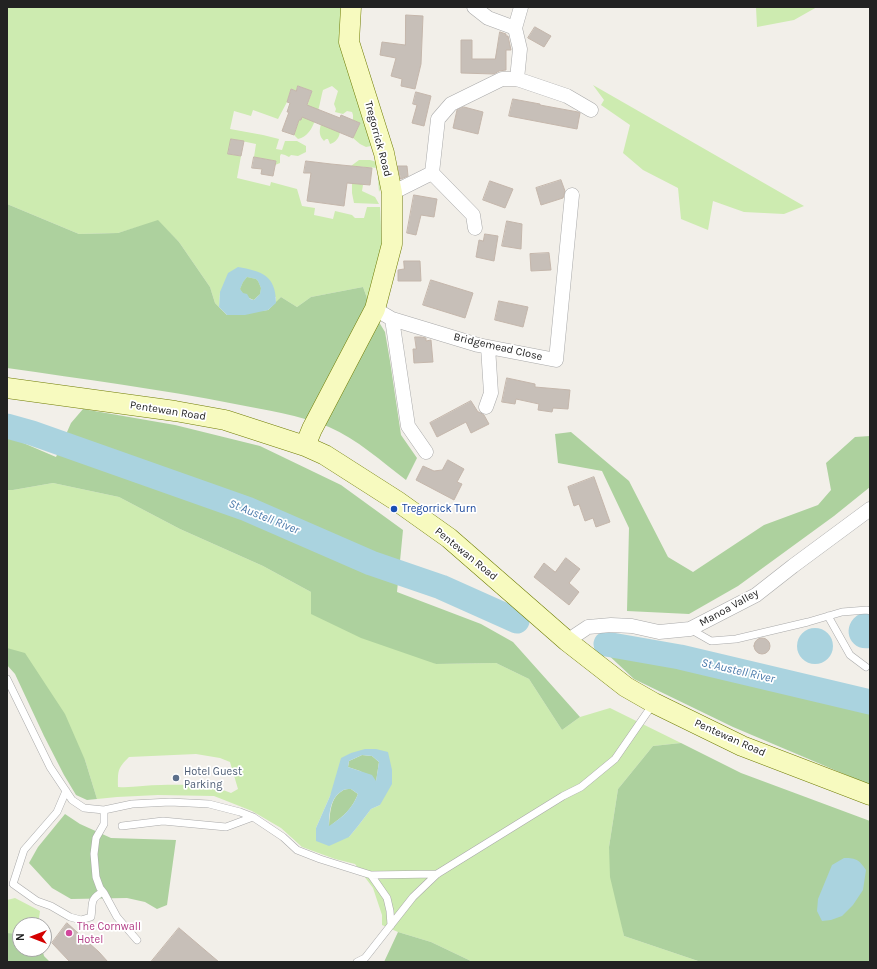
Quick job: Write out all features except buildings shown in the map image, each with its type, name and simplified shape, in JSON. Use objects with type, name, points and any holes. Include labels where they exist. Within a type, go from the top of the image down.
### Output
[{"type":"main road","name":"Tregorrick Road","points":[[305,446],[312,429],[375,309],[392,244],[392,193],[384,153],[349,42],[351,7]]},
{"type":"main road","name":"Pentewan Road","points":[[7,388],[167,410],[225,420],[305,446],[325,455],[397,501],[449,538],[567,641],[626,687],[654,703],[742,746],[870,795]]},
{"type":"street","points":[[474,7],[488,18],[515,28]]},
{"type":"street","points":[[517,79],[520,49],[515,28],[521,7]]},
{"type":"street","points":[[432,173],[438,119],[451,104],[502,79],[517,79],[567,96],[591,110]]},
{"type":"street","points":[[392,193],[432,173]]},
{"type":"street","points":[[432,173],[473,215],[475,228]]},
{"type":"street","name":"Bridgemead Close","points":[[375,309],[392,319],[478,345],[556,360],[572,195]]},
{"type":"street","points":[[392,319],[408,426],[426,452]]},
{"type":"street","points":[[486,407],[491,394],[488,347]]},
{"type":"street","name":"Manoa Valley","points":[[567,641],[588,626],[632,626],[659,632],[690,629],[756,595],[870,509]]},
{"type":"lane","points":[[690,629],[711,641],[736,639],[808,622],[842,612],[869,610]]},
{"type":"lane","points":[[828,616],[850,655],[866,667]]},
{"type":"lane","points":[[7,679],[50,767],[72,800],[84,808],[104,810],[132,804],[170,802],[209,804],[240,812],[253,818],[283,837],[297,850],[320,859],[372,875],[436,874]]},
{"type":"lane","points":[[357,962],[365,958],[413,897],[436,874],[563,796],[581,787],[616,759],[654,703]]},
{"type":"lane","points":[[66,791],[57,812],[24,850],[13,884],[37,901],[51,906],[70,917],[81,920],[90,917],[92,902],[96,895],[103,892]]},
{"type":"lane","points":[[104,810],[104,824],[96,838],[94,854],[96,877],[100,888],[117,917],[137,940]]},
{"type":"lane","points":[[122,826],[163,820],[226,827],[253,818]]},
{"type":"lane","points":[[372,875],[387,898],[390,910],[391,925]]},
{"type":"green space","points":[[7,7],[345,7],[374,143],[371,146],[366,147],[353,138],[360,123],[353,120],[352,112],[347,111],[343,114],[335,112],[336,109],[334,104],[338,91],[332,86],[323,90],[313,126],[304,137],[298,139],[294,135],[305,107],[307,107],[312,91],[298,86],[296,91],[291,89],[287,102],[278,119],[253,110],[251,116],[234,111],[230,129],[279,139],[276,149],[282,150],[285,141],[297,141],[306,146],[306,152],[298,156],[291,155],[289,157],[281,154],[280,163],[275,165],[276,161],[254,157],[256,144],[232,139],[228,154],[241,156],[237,178],[270,186],[271,182],[297,189],[302,206],[315,208],[314,215],[333,219],[335,211],[352,215],[355,218],[364,218],[367,207],[380,207],[382,245],[371,309],[363,287],[311,297],[297,307],[281,297],[276,303],[276,297],[220,292],[219,307],[215,303],[210,287],[179,242],[158,221],[118,233],[79,234],[7,204]]},
{"type":"green space","points":[[756,7],[817,7],[794,20],[757,27]]},
{"type":"green space","points":[[593,85],[804,206],[784,214],[744,212],[713,201],[708,230],[681,219],[678,188],[643,170],[623,153],[630,125],[601,105],[604,100]]},
{"type":"green space","points":[[321,124],[340,132],[336,141],[330,144],[328,139],[324,141],[322,139],[320,133]]},
{"type":"green space","points":[[359,160],[370,160],[377,162],[379,168],[351,166]]},
{"type":"green space","points":[[379,169],[383,183],[379,192],[378,179]]},
{"type":"green space","points":[[361,177],[361,184],[363,185],[362,191],[375,197],[379,204],[354,203],[352,179]]},
{"type":"green space","points":[[7,204],[79,234],[118,233],[158,220],[179,242],[210,287],[215,303],[227,315],[268,310],[281,297],[297,307],[311,297],[363,287],[371,309],[385,332],[401,435],[417,458],[406,480],[369,451],[349,438],[329,427],[306,419],[121,384],[7,368]]},
{"type":"green space","points":[[247,277],[256,279],[261,288],[260,294],[254,300],[246,296],[240,289]]},
{"type":"green space","points":[[83,409],[175,425],[260,446],[341,485],[403,530],[397,592],[481,624],[513,642],[580,717],[562,730],[529,679],[496,663],[436,664],[361,638],[311,614],[311,592],[263,566],[180,529],[119,497],[53,483],[7,490],[7,436],[56,457],[71,423]]},
{"type":"green space","points":[[571,432],[629,481],[668,557],[693,572],[764,525],[818,505],[831,490],[826,463],[855,437],[870,436],[870,487],[834,516],[738,586],[689,614],[627,611],[629,528],[602,471],[558,463],[555,434]]},
{"type":"green space","points":[[53,483],[119,497],[180,529],[263,566],[436,664],[496,663],[529,679],[562,730],[580,717],[610,708],[681,743],[653,746],[618,789],[609,847],[624,936],[701,962],[473,962],[431,942],[398,932],[382,925],[382,915],[373,888],[355,864],[335,859],[302,847],[281,828],[252,811],[214,796],[158,795],[97,799],[85,760],[7,648],[7,490]],"holes":[[[351,753],[388,753],[380,805],[371,809],[349,837],[316,828]],[[196,754],[220,758],[230,762],[238,789],[231,793],[215,788],[187,785],[118,787],[119,770],[122,764],[129,757]]]},
{"type":"green space","points":[[7,648],[25,653],[65,714],[85,760],[97,799],[87,800],[76,795],[64,775],[15,674],[7,665]]},
{"type":"green space","points":[[603,650],[680,662],[870,708],[870,785],[733,727],[634,679]]},
{"type":"green space","points":[[681,743],[741,773],[870,821],[870,962],[701,962],[624,936],[610,877],[609,847],[618,789],[653,746]]},
{"type":"green space","points":[[362,755],[372,756],[379,762],[376,782],[360,771],[348,767],[349,761]]},
{"type":"green space","points":[[351,789],[358,794],[352,805],[329,827],[331,807],[335,798],[343,790]]},
{"type":"green space","points":[[65,814],[80,824],[111,838],[176,840],[167,905],[157,909],[145,902],[127,898],[71,899],[52,888],[29,863],[38,847]]},
{"type":"green space","points":[[15,898],[40,911],[39,917],[12,917],[12,933],[7,933],[7,900]]},
{"type":"green space","points":[[398,932],[431,942],[473,962],[384,962]]},
{"type":"green space","points":[[7,933],[12,933],[12,957],[45,957],[50,962],[7,962]]},
{"type":"water","points":[[238,267],[254,270],[266,276],[273,286],[276,303],[268,310],[245,315],[227,315],[219,307],[220,292],[228,273]],"holes":[[[247,277],[256,279],[261,288],[260,294],[254,300],[250,299],[247,294],[243,293],[240,289]]]},
{"type":"water","points":[[864,612],[870,613],[870,648],[862,648],[856,645],[851,641],[849,635],[851,622],[856,616]]},
{"type":"water","points":[[818,628],[828,633],[832,639],[832,653],[828,659],[822,663],[812,664],[802,659],[798,653],[797,643],[802,633],[808,629]]},
{"type":"water","points":[[365,749],[376,749],[388,752],[392,770],[392,784],[380,805],[371,809],[349,837],[329,846],[316,841],[316,828],[330,796],[341,758]],"holes":[[[362,755],[372,756],[379,762],[376,781],[372,775],[348,767],[349,761]],[[351,789],[358,794],[353,804],[343,816],[329,826],[330,811],[335,798],[343,790]]]},
{"type":"water","points":[[844,858],[852,858],[857,860],[866,870],[863,890],[853,905],[842,916],[831,920],[822,921],[817,911],[818,899],[832,865]]},
{"type":"waterway","name":"St Austell River","points":[[7,426],[32,433],[247,509],[371,563],[441,587],[517,621]]},
{"type":"waterway","name":"St Austell River","points":[[606,644],[680,657],[870,702]]},
{"type":"place","name":"Tregorrick Turn","points":[[394,509]]},
{"type":"place","name":"Hotel Guest Parking","points":[[176,778]]},
{"type":"place","name":"The Cornwall Hotel","points":[[69,933]]}]
